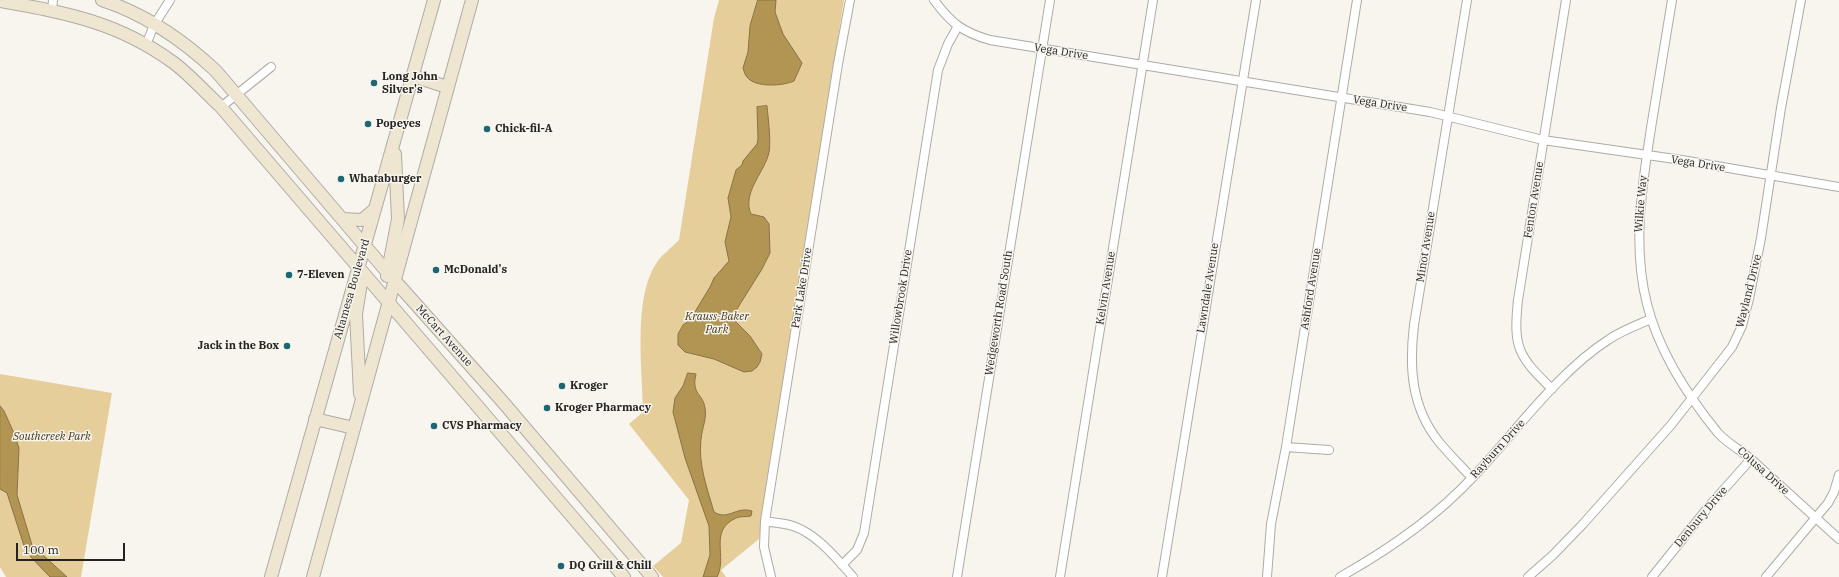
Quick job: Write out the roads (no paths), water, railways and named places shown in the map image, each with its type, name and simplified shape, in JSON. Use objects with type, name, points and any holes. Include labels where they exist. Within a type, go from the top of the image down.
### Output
[{"type":"main road","name":"McCart Avenue","points":[[102,0],[132,12],[201,57],[237,94],[391,277],[502,401],[652,577]]},
{"type":"main road","name":"Altamesa Boulevard","points":[[272,575],[315,419],[361,271],[365,245],[434,0]]},
{"type":"main road","points":[[391,277],[472,0]]},
{"type":"main road","name":"McCart Avenue","points":[[0,1],[53,5],[112,27],[146,45],[175,64],[221,108],[361,271],[389,301],[624,577]]},
{"type":"main road","points":[[413,76],[447,87]]},
{"type":"main road","points":[[313,577],[389,301],[398,219],[394,144]]},
{"type":"main road","points":[[343,219],[362,220],[375,210]]},
{"type":"main road","points":[[360,405],[356,314],[361,271]]},
{"type":"main road","points":[[485,414],[502,401]]},
{"type":"main road","points":[[315,419],[354,428]]},
{"type":"main road","points":[[581,526],[599,515]]},
{"type":"street","points":[[146,45],[154,25],[170,0]]},
{"type":"street","name":"Park Lake Drive","points":[[771,577],[764,547],[765,522],[850,0]]},
{"type":"street","name":"Vega Drive","points":[[934,0],[948,19],[974,36],[990,40],[1448,116],[1543,140],[1647,155],[1839,187]]},
{"type":"street","name":"Wedgeworth Road South","points":[[957,577],[1050,0]]},
{"type":"street","name":"Kelvin Avenue","points":[[1060,577],[1153,0]]},
{"type":"street","name":"Lawndale Avenue","points":[[1162,577],[1256,0]]},
{"type":"street","name":"Ashford Avenue","points":[[1266,577],[1271,524],[1286,447],[1357,0]]},
{"type":"street","name":"Minot Avenue","points":[[1467,0],[1414,325],[1411,362],[1413,385],[1429,427],[1439,441],[1472,478]]},
{"type":"street","name":"Fenton Avenue","points":[[1552,389],[1531,368],[1517,345],[1516,336],[1518,300],[1566,0]]},
{"type":"street","name":"Wilkie Way","points":[[1672,0],[1647,155],[1639,223],[1638,246],[1642,280],[1652,319],[1669,361],[1692,398]]},
{"type":"street","name":"Wayland Drive","points":[[1528,577],[1553,555],[1583,524],[1671,425],[1732,347],[1742,326],[1758,253],[1781,108],[1801,0]]},
{"type":"street","name":"Willowbrook Drive","points":[[842,565],[857,550],[864,533],[938,70],[945,50],[958,26]]},
{"type":"street","points":[[221,108],[271,67]]},
{"type":"street","name":"Rayburn Drive","points":[[1340,577],[1368,562],[1428,519],[1472,478],[1552,389],[1581,361],[1608,339],[1652,319]]},
{"type":"street","name":"Colusa Drive","points":[[1692,398],[1719,434],[1751,459],[1839,539]]},
{"type":"street","points":[[1286,447],[1329,450]]},
{"type":"street","name":"Denbury Drive","points":[[1652,577],[1710,505],[1751,459]]},
{"type":"street","points":[[1766,577],[1831,498],[1839,476]]},
{"type":"street","points":[[765,522],[782,524],[800,529],[817,540],[853,577]]},
{"type":"place","name":"Long John Silver's","points":[[374,83]]},
{"type":"place","name":"Popeyes","points":[[368,124]]},
{"type":"place","name":"Chick-fil-A","points":[[487,129]]},
{"type":"place","name":"Whataburger","points":[[341,179]]},
{"type":"place","name":"McDonald's","points":[[436,270]]},
{"type":"place","name":"7-Eleven","points":[[289,275]]},
{"type":"place","name":"Jack in the Box","points":[[287,346]]},
{"type":"place","name":"Kroger","points":[[562,386]]},
{"type":"place","name":"Kroger Pharmacy","points":[[547,408]]},
{"type":"place","name":"CVS Pharmacy","points":[[434,426]]},
{"type":"place","name":"DQ Grill & Chill","points":[[561,566]]},
{"type":"park label","name":"Krauss-Baker Park","points":[[717,323]]},
{"type":"park label","name":"Southcreek Park","points":[[52,437]]}]
